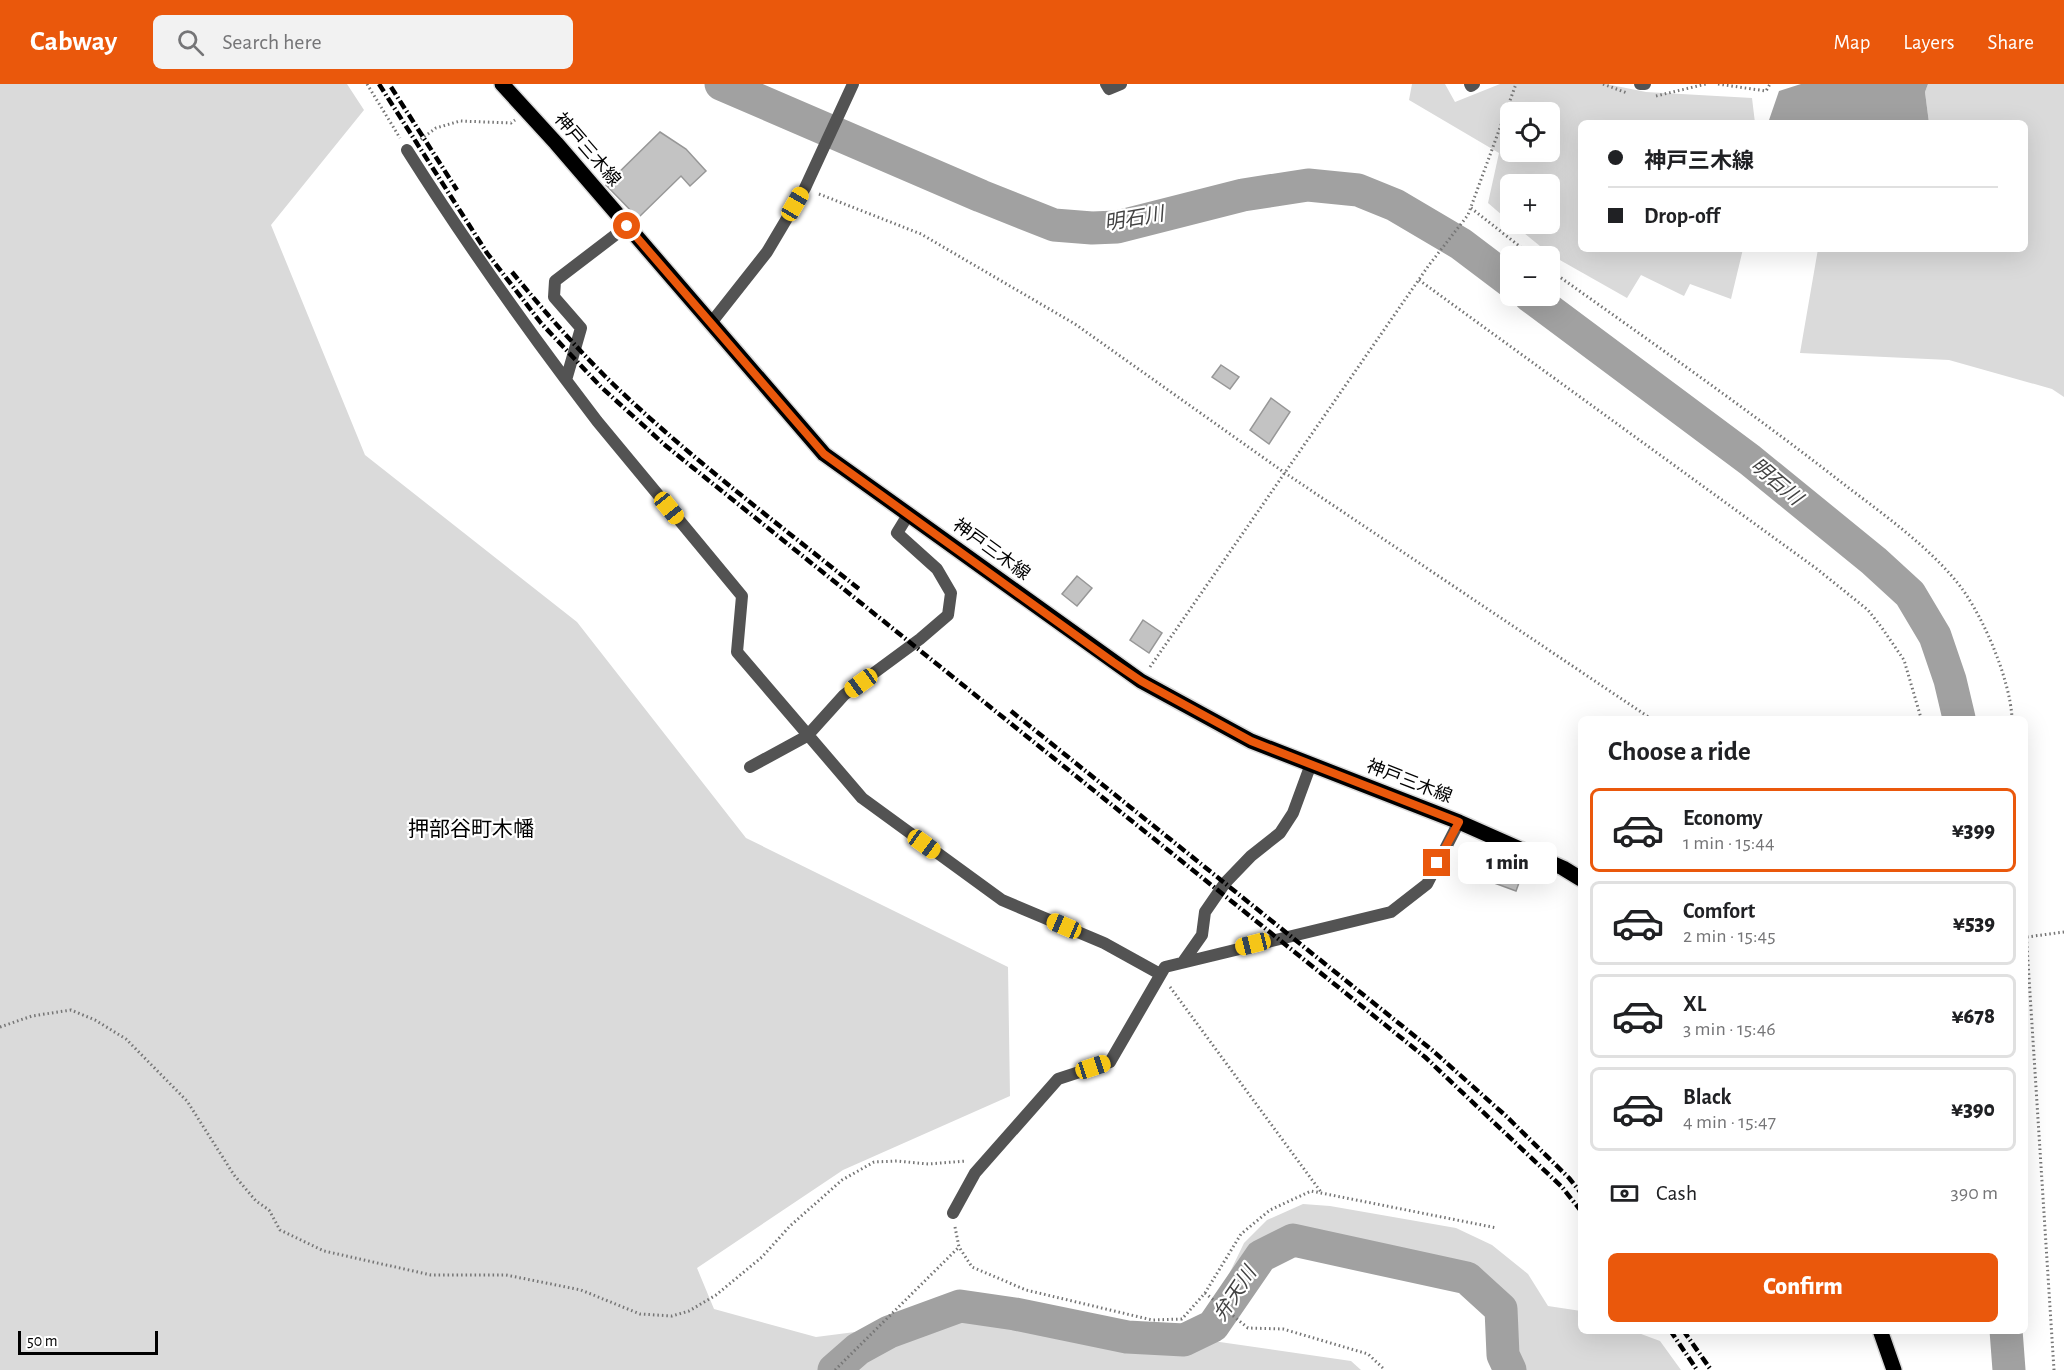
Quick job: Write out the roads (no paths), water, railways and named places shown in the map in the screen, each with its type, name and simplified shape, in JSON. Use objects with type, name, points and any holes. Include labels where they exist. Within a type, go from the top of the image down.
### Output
[{"type":"main road","name":"神戸三木線","points":[[502,84],[556,143],[824,454],[1141,681],[1251,741],[1459,822],[1563,868],[1578,877]]},
{"type":"main road","points":[[1881,1334],[1894,1370]]},
{"type":"street","points":[[711,323],[767,252],[805,188],[853,84]]},
{"type":"street","points":[[1106,84],[1109,89],[1121,84]]},
{"type":"street","points":[[1640,84],[1645,84]]},
{"type":"street","points":[[407,150],[501,293],[566,380],[597,421],[742,596],[737,652],[862,798],[1002,900],[1104,943],[1160,974]]},
{"type":"street","points":[[566,380],[581,328],[554,297],[555,281],[627,226]]},
{"type":"street","points":[[750,767],[807,736],[844,695],[948,615],[951,593],[942,577],[937,569],[897,533],[908,515]]},
{"type":"street","points":[[1183,962],[1202,935],[1205,912],[1225,883],[1251,856],[1280,833],[1293,813],[1311,765]]},
{"type":"street","points":[[953,1213],[975,1173],[1058,1079],[1110,1062],[1165,967],[1391,912],[1426,884],[1459,822]]},
{"type":"waterway","name":"明石川","points":[[721,84],[1054,225],[1117,227],[1243,195],[1308,185],[1358,190],[1395,205],[1461,244],[1500,273]]},
{"type":"waterway","name":"明石川","points":[[1543,306],[1750,460],[1874,561],[1910,594],[1935,636],[1950,680],[1959,716]]},
{"type":"waterway","name":"弁天川","points":[[834,1370],[858,1349],[889,1332],[960,1306],[1015,1314],[1127,1337],[1184,1340],[1213,1326],[1261,1256],[1293,1240],[1467,1278],[1501,1309],[1503,1355],[1510,1370]]},
{"type":"waterway","name":"明石川","points":[[2006,1334],[2009,1370]]},
{"type":"railway","points":[[379,84],[487,253],[541,323],[601,387],[666,446],[1425,1057],[1562,1187],[1578,1207]]},
{"type":"railway","points":[[391,87],[457,190]]},
{"type":"railway","points":[[512,272],[574,343],[642,411],[734,489],[859,589]]},
{"type":"railway","points":[[1011,711],[1432,1050],[1506,1116],[1578,1189]]},
{"type":"railway","points":[[1673,1334],[1697,1370]]},
{"type":"railway","points":[[1686,1334],[1711,1370]]},
{"type":"district","name":"押部谷町木幡","points":[[471,829]]}]
